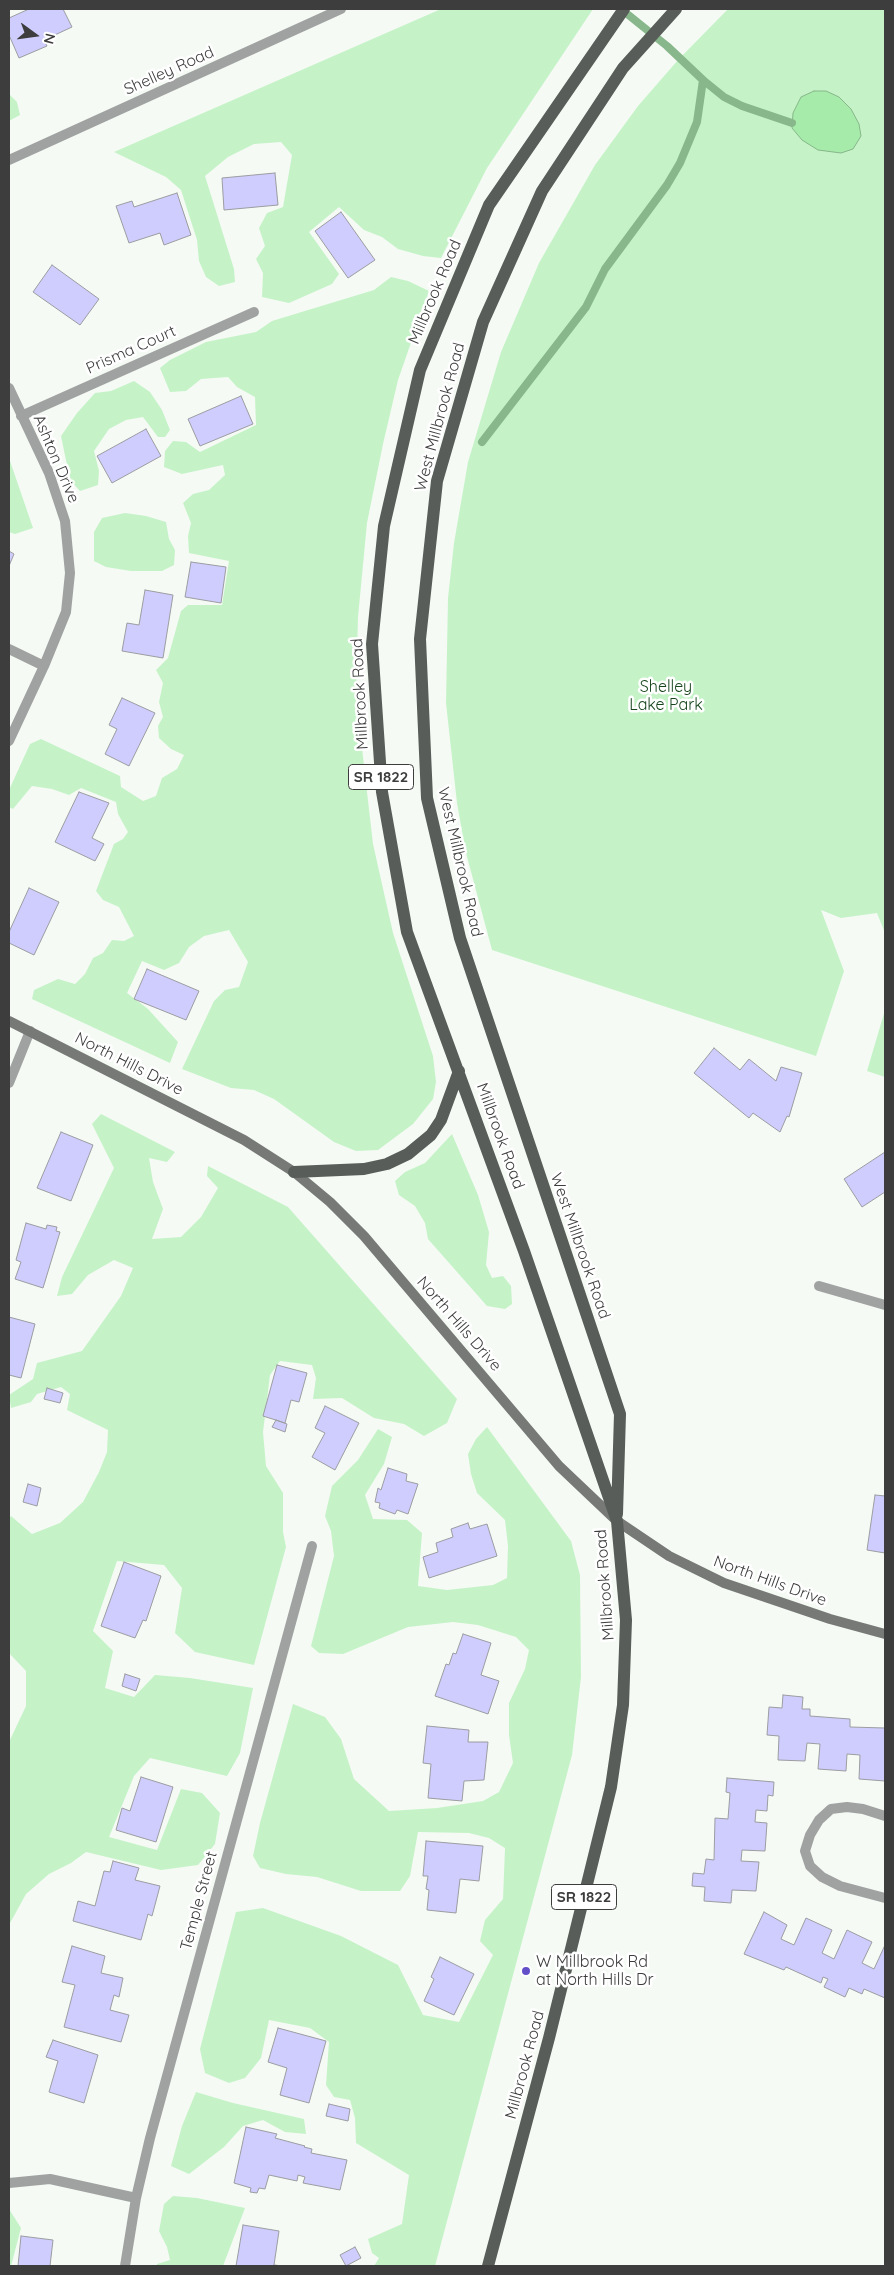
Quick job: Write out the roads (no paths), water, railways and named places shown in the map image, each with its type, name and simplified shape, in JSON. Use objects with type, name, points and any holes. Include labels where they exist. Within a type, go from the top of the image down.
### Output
[{"type":"main road","name":"Millbrook Road","points":[[488,2266],[549,2038],[611,1786],[623,1705],[626,1620],[617,1521],[459,1071],[406,932],[382,792],[372,644],[384,526],[420,370],[489,205],[624,9]]},
{"type":"main road","name":"West Millbrook Road","points":[[617,1521],[620,1414],[460,938],[427,798],[420,639],[437,481],[483,322],[542,190],[622,68],[676,9]]},
{"type":"main road","name":"North Hills Drive","points":[[9,1021],[244,1140],[294,1172],[330,1202],[364,1236],[559,1466],[617,1521],[669,1556],[724,1583],[830,1619],[885,1634]]},
{"type":"main road","points":[[294,1172],[364,1169],[387,1164],[408,1154],[431,1135],[441,1120],[459,1071]]},
{"type":"street","name":"Shelley Road","points":[[9,160],[341,9]]},
{"type":"street","name":"Prisma Court","points":[[21,416],[254,312]]},
{"type":"street","name":"Ashton Drive","points":[[9,388],[49,473],[65,521],[69,557],[66,612],[44,666],[9,742]]},
{"type":"street","points":[[9,649],[44,666]]},
{"type":"street","points":[[9,1083],[30,1031]]},
{"type":"street","points":[[819,1286],[885,1305]]},
{"type":"street","name":"Temple Street","points":[[125,2266],[136,2198],[152,2129],[312,1546]]},
{"type":"street","points":[[885,1816],[863,1809],[847,1807],[830,1809],[819,1820],[810,1835],[805,1851],[810,1866],[822,1877],[840,1886],[885,1898]]},
{"type":"street","points":[[9,2182],[50,2178],[136,2198]]},
{"type":"waterway","points":[[621,9],[667,46],[724,97],[742,106],[792,123]]},
{"type":"waterway","points":[[482,442],[586,307],[605,269],[667,185],[680,163],[697,122],[703,80]]},
{"type":"place","name":"W Millbrook Rd at North Hills Dr","points":[[526,1971]]},
{"type":"park label","name":"Shelley Lake Park","points":[[666,696]]}]
